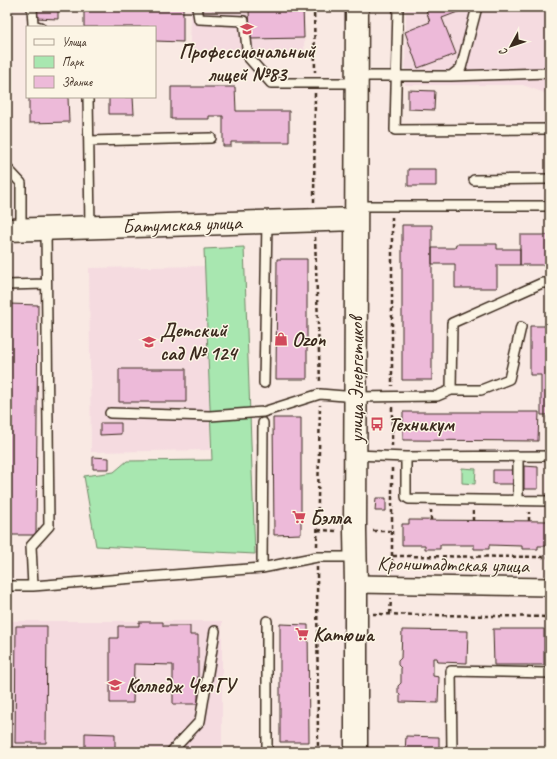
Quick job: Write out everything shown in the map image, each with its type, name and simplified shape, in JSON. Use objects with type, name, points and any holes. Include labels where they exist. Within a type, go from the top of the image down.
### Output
[{"type":"street","name":"улица Энергетиков","points":[[356,752],[355,455],[357,7]]},
{"type":"street","name":"Батумская улица","points":[[14,230],[314,220],[356,213]]},
{"type":"street","name":"Кронштадтская улица","points":[[356,584],[550,587]]},
{"type":"lane","points":[[32,7],[32,26]]},
{"type":"lane","points":[[197,7],[200,19],[244,21],[248,57],[271,83],[315,83],[396,76],[450,76],[547,72],[550,74]]},
{"type":"lane","points":[[398,7],[395,130],[550,128]]},
{"type":"lane","points":[[450,76],[461,68],[477,7]]},
{"type":"lane","points":[[88,98],[90,227]]},
{"type":"lane","points":[[88,141],[211,138]]},
{"type":"lane","points":[[7,168],[21,183],[14,230]]},
{"type":"lane","points":[[474,180],[550,179]]},
{"type":"lane","points":[[356,213],[392,206],[550,206]]},
{"type":"lane","points":[[264,383],[266,222]]},
{"type":"lane","points":[[33,586],[31,546],[50,526],[46,229]]},
{"type":"lane","points":[[7,285],[46,284]]},
{"type":"lane","points":[[452,390],[452,323],[542,284],[550,284]]},
{"type":"lane","points":[[110,413],[210,416],[263,412],[320,394],[356,397],[437,396],[452,390],[481,390],[509,380],[521,327]]},
{"type":"lane","points":[[262,568],[263,423]]},
{"type":"lane","points":[[355,455],[406,457],[550,456]]},
{"type":"lane","points":[[518,456],[518,500]]},
{"type":"lane","points":[[406,457],[406,497],[409,498],[550,501]]},
{"type":"lane","points":[[7,586],[33,586],[262,568],[317,557],[355,557]]},
{"type":"lane","points":[[267,621],[267,752]]},
{"type":"lane","points":[[171,752],[200,721],[215,631]]},
{"type":"lane","points":[[452,752],[451,671],[550,673]]},
{"type":"path","points":[[314,7],[314,220],[320,394],[317,557],[318,752]]},
{"type":"path","points":[[390,614],[392,585],[392,206]]},
{"type":"path","points":[[392,556],[550,558]]},
{"type":"path","points":[[356,614],[550,617]]},
{"type":"shaded area","name":"Профессиональный лицей №83","points":[[191,7],[305,7],[304,53],[190,51]]},
{"type":"shaded area","points":[[406,7],[550,7],[550,95],[523,85],[405,85]]},
{"type":"shaded area","name":"Детский сад № 124","points":[[208,266],[210,450],[91,452],[89,268]]},
{"type":"shaded area","name":"Колледж ЧелГУ","points":[[7,621],[222,621],[222,752],[65,752],[64,750],[7,751]]},
{"type":"green space","points":[[244,247],[255,554],[96,546],[84,476],[114,472],[127,461],[212,460],[204,249]]},
{"type":"green space","points":[[462,468],[476,469],[475,484],[462,483]]},
{"type":"building","points":[[36,7],[58,7],[58,19],[36,18]]},
{"type":"building","points":[[84,7],[183,7],[183,42],[156,41],[156,26],[84,26]]},
{"type":"building","points":[[212,7],[279,7],[279,8],[212,9]]},
{"type":"building","points":[[425,7],[468,8],[442,18],[456,54],[418,68],[405,32],[430,22]]},
{"type":"building","points":[[303,8],[304,38],[250,39],[249,9]]},
{"type":"building","points":[[171,87],[235,87],[236,111],[289,111],[289,142],[231,142],[231,146],[223,146],[223,116],[209,116],[209,119],[171,119]]},
{"type":"building","points":[[408,90],[435,91],[434,110],[408,109]]},
{"type":"building","points":[[29,98],[68,98],[69,122],[29,123]]},
{"type":"building","points":[[109,98],[133,98],[134,114],[109,114]]},
{"type":"building","points":[[408,169],[436,169],[436,186],[408,186]]},
{"type":"building","points":[[402,225],[432,225],[432,380],[402,380]]},
{"type":"building","points":[[520,235],[550,235],[550,265],[520,265]]},
{"type":"building","points":[[456,244],[497,244],[497,249],[520,249],[520,265],[497,265],[497,288],[455,288],[455,264],[432,264],[432,248],[455,248]]},
{"type":"building","points":[[277,259],[307,259],[307,379],[276,379]]},
{"type":"building","points":[[9,304],[38,305],[36,535],[7,535]]},
{"type":"building","points":[[530,326],[550,326],[550,415],[541,415],[541,375],[530,375]]},
{"type":"building","points":[[119,369],[186,369],[186,402],[119,402]]},
{"type":"building","points":[[403,412],[539,412],[538,441],[403,440]]},
{"type":"building","points":[[273,418],[301,418],[301,534],[274,535]]},
{"type":"building","points":[[100,423],[121,423],[121,434],[100,435]]},
{"type":"building","points":[[93,457],[109,458],[109,469],[93,469]]},
{"type":"building","points":[[524,466],[538,467],[538,489],[524,489]]},
{"type":"building","points":[[493,470],[514,470],[514,484],[493,484]]},
{"type":"building","points":[[376,498],[386,498],[386,511],[375,511]]},
{"type":"building","points":[[409,520],[550,521],[550,546],[538,546],[538,549],[522,549],[522,546],[489,545],[489,549],[474,549],[474,545],[440,545],[440,549],[425,549],[425,545],[402,545],[402,524],[409,524]]},
{"type":"building","points":[[139,622],[163,622],[163,626],[190,626],[190,635],[198,635],[198,704],[173,704],[173,665],[134,664],[133,703],[110,703],[110,638],[118,638],[118,626],[139,626]]},
{"type":"building","points":[[280,624],[308,625],[309,742],[280,742]]},
{"type":"building","points":[[16,626],[47,626],[46,743],[15,743]]},
{"type":"building","points":[[493,629],[544,629],[544,665],[494,665]]},
{"type":"building","points":[[402,630],[468,631],[467,663],[438,662],[437,658],[433,658],[433,676],[439,677],[438,703],[400,702],[398,686],[401,683],[401,668],[398,665],[398,661],[401,658]]},
{"type":"building","points":[[85,733],[115,734],[115,752],[85,752]]},
{"type":"building","points":[[406,736],[439,737],[439,752],[405,752]]},
{"type":"place","name":"Профессиональный лицей №83","points":[[247,29]]},
{"type":"place","name":"Ozon","points":[[281,339]]},
{"type":"place","name":"Детский сад № 124","points":[[149,342]]},
{"type":"place","name":"Техникум","points":[[377,424]]},
{"type":"place","name":"Бэлла","points":[[299,517]]},
{"type":"place","name":"Катюша","points":[[302,634]]},
{"type":"place","name":"Колледж ЧелГУ","points":[[115,685]]}]
